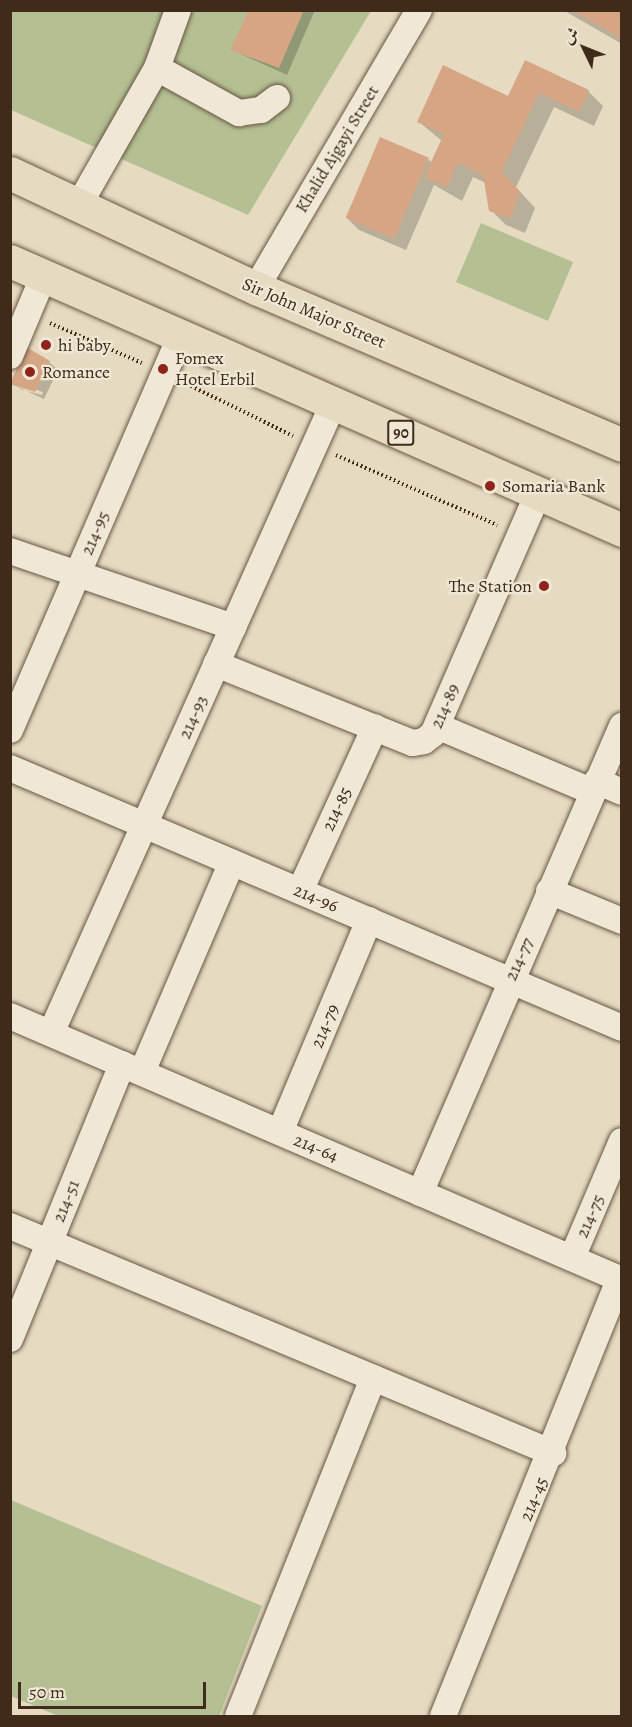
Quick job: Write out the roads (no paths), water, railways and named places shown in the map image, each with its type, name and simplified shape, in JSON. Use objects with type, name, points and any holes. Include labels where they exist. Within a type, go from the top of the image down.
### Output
[{"type":"highway","name":"Sir John Major Street","points":[[10,173],[80,203],[256,288],[621,445]]},
{"type":"highway","name":"90","points":[[10,261],[334,402],[537,496],[621,530]]},
{"type":"street","points":[[80,203],[157,68],[178,10]]},
{"type":"street","name":"Khalid Ajgayi Street","points":[[256,288],[419,10]]},
{"type":"street","points":[[157,68],[239,113],[261,110],[277,98]]},
{"type":"street","points":[[10,356],[44,275]]},
{"type":"street","name":"214-95","points":[[10,730],[181,335]]},
{"type":"street","name":"214-93","points":[[51,1033],[334,402]]},
{"type":"street","name":"214-89","points":[[216,664],[413,743],[433,734],[537,496]]},
{"type":"street","points":[[10,551],[233,627]]},
{"type":"street","points":[[437,726],[595,786],[621,792]]},
{"type":"street","name":"214-77","points":[[420,1193],[509,980],[621,726]]},
{"type":"street","name":"214-85","points":[[300,891],[375,727]]},
{"type":"street","name":"214-96","points":[[10,768],[621,1028]]},
{"type":"street","name":"214-51","points":[[10,1339],[50,1243],[232,862]]},
{"type":"street","points":[[549,891],[621,921]]},
{"type":"street","name":"214-79","points":[[280,1132],[369,920]]},
{"type":"street","name":"214-64","points":[[10,1016],[621,1279]]},
{"type":"street","name":"214-75","points":[[573,1258],[621,1141]]},
{"type":"street","points":[[10,1226],[553,1453]]},
{"type":"street","name":"214-45","points":[[443,1716],[553,1453],[621,1279]]},
{"type":"street","points":[[247,1714],[373,1378]]},
{"type":"place","name":"hi baby","points":[[46,345]]},
{"type":"place","name":"Fomex Hotel Erbil","points":[[163,369]]},
{"type":"place","name":"Romance","points":[[30,372]]},
{"type":"place","name":"Somaria Bank","points":[[490,486]]},
{"type":"place","name":"The Station","points":[[544,586]]}]
